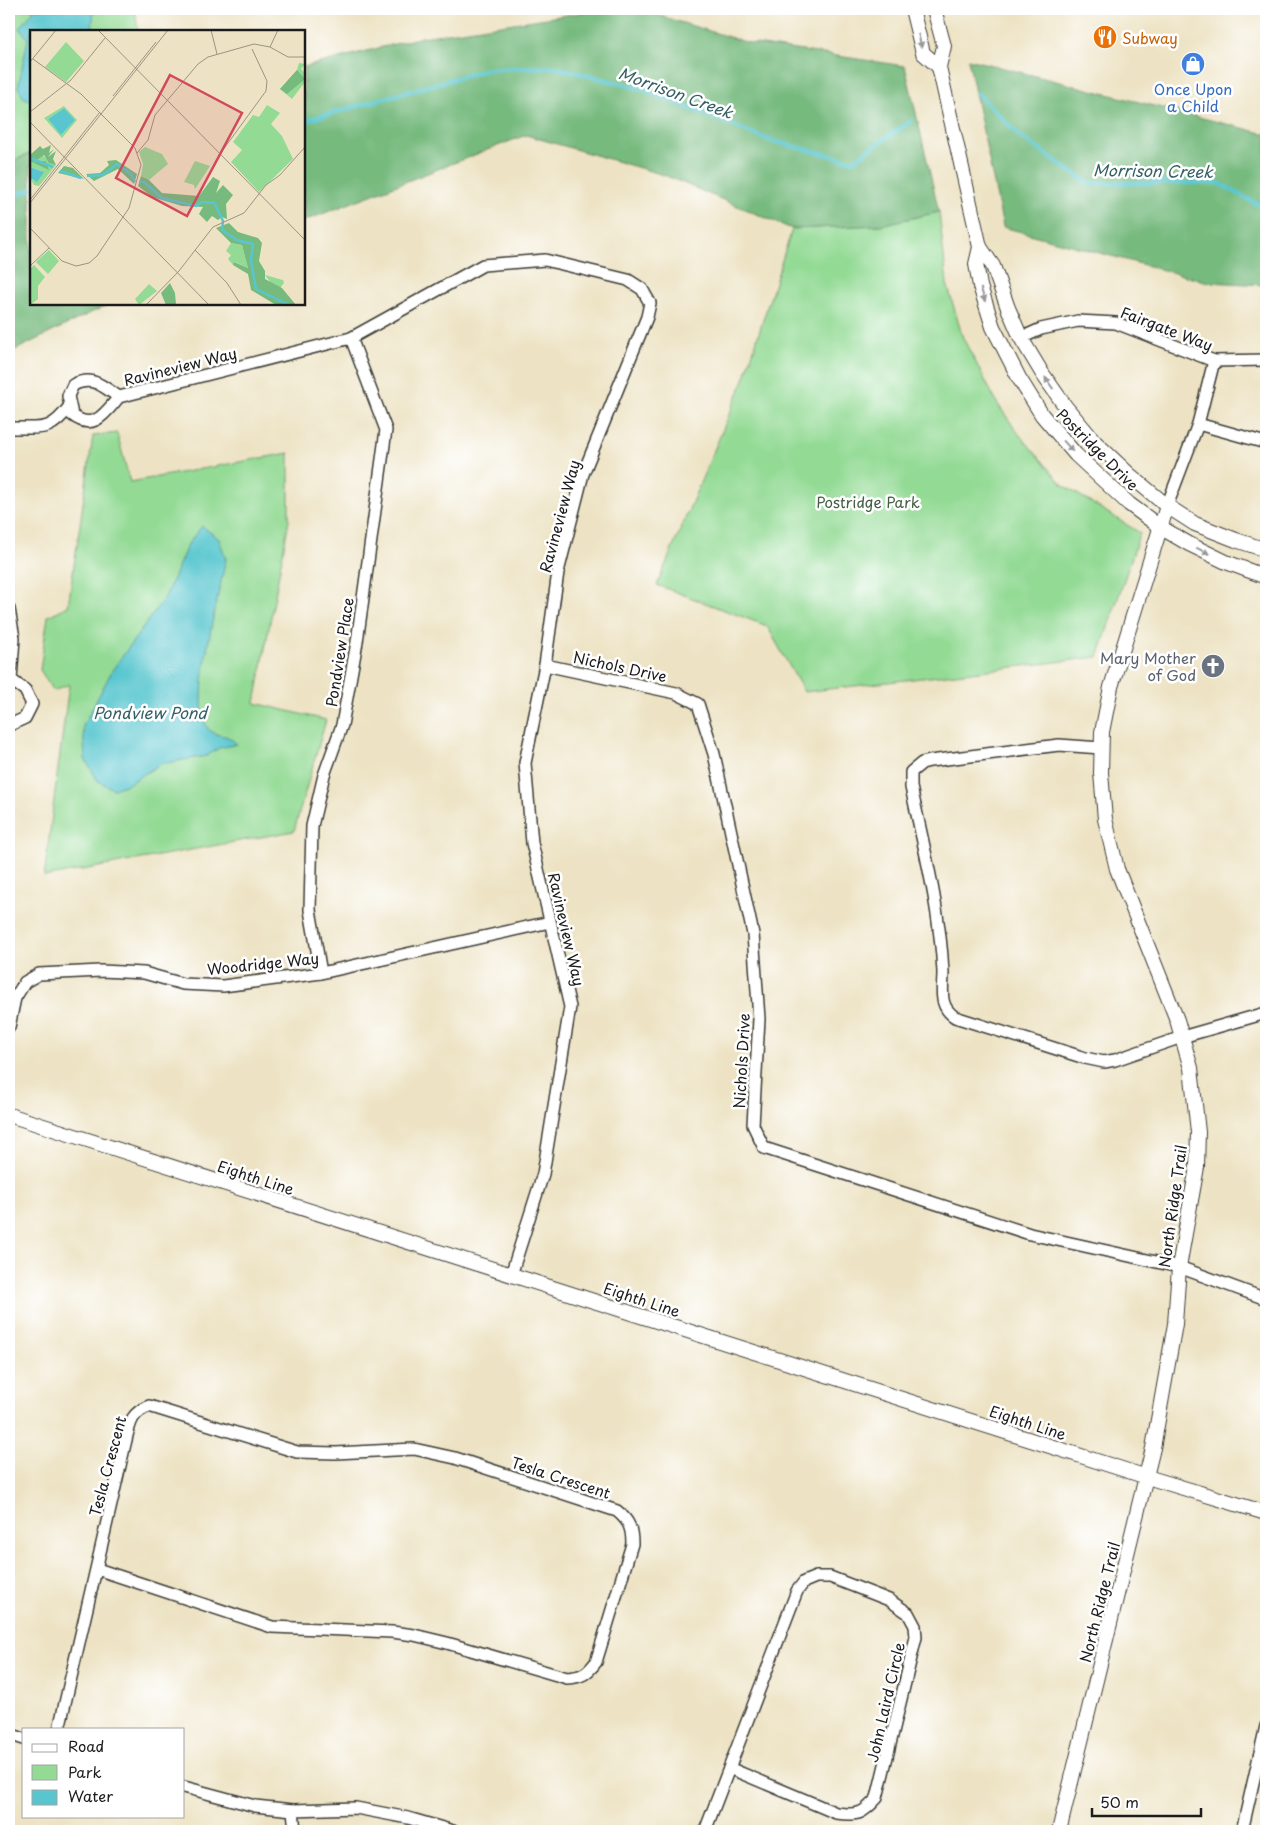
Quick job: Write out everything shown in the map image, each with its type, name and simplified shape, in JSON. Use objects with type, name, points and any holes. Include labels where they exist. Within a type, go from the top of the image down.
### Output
[{"type":"street","points":[[912,9],[923,53],[939,67]]},
{"type":"street","name":"Postridge Drive","points":[[934,9],[944,46],[939,67],[980,247],[993,266],[1021,338],[1042,373],[1065,406],[1095,442],[1167,506],[1195,524],[1266,550]]},
{"type":"street","name":"Postridge Drive","points":[[980,247],[976,264],[980,286],[993,327],[1019,378],[1042,415],[1076,455],[1129,504],[1160,528],[1226,562],[1266,577]]},
{"type":"street","name":"Ravineview Way","points":[[119,397],[94,381],[82,381],[72,385],[68,396],[72,416],[80,422],[90,423],[101,418],[119,397],[351,338],[483,265],[545,260],[628,280],[642,289],[650,303],[647,317],[583,474],[558,572],[545,665],[525,763],[532,843],[570,1007],[543,1174],[511,1275]]},
{"type":"street","name":"Fairgate Way","points":[[1021,338],[1041,329],[1078,321],[1116,323],[1214,361],[1198,424],[1167,506]]},
{"type":"street","name":"Pondview Place","points":[[321,973],[310,910],[312,826],[324,776],[344,716],[357,642],[386,430],[351,338]]},
{"type":"street","points":[[1214,361],[1266,360]]},
{"type":"street","points":[[9,428],[48,427],[60,419],[69,407]]},
{"type":"street","points":[[1198,424],[1266,443]]},
{"type":"street","name":"North Ridge Trail","points":[[1059,1831],[1147,1477],[1175,1324],[1179,1267],[1197,1167],[1198,1132],[1191,1068],[1177,1020],[1115,862],[1105,819],[1101,773],[1101,748],[1110,687],[1167,506]]},
{"type":"street","points":[[9,609],[14,638],[10,681],[25,690],[32,704],[25,718],[12,724],[9,723]]},
{"type":"street","name":"Nichols Drive","points":[[545,665],[676,694],[698,704],[714,754],[753,934],[759,1019],[753,1125],[764,1148],[1030,1234],[1179,1267],[1266,1299]]},
{"type":"street","points":[[1101,748],[1059,745],[930,761],[922,763],[911,772],[911,787],[937,910],[946,1009],[955,1017],[1099,1061],[1115,1060],[1182,1037],[1266,1013]]},
{"type":"street","name":"Woodridge Way","points":[[9,1027],[15,998],[25,982],[39,974],[101,971],[144,973],[183,984],[223,986],[321,973],[550,922]]},
{"type":"street","name":"Eighth Line","points":[[9,1115],[1147,1477],[1266,1513]]},
{"type":"street","name":"Tesla Crescent","points":[[59,1728],[125,1444],[132,1419],[138,1411],[149,1406],[297,1452],[336,1453],[414,1449],[455,1458],[617,1512],[628,1520],[632,1531],[632,1544],[596,1662],[588,1673],[567,1678],[414,1635],[392,1632],[272,1627],[97,1568]]},
{"type":"street","name":"John Laird Circle","points":[[705,1831],[729,1768],[797,1591],[804,1582],[816,1577],[830,1577],[889,1600],[908,1613],[915,1626],[916,1637],[877,1798],[867,1810],[853,1815],[836,1813],[729,1768]]},
{"type":"street","points":[[1242,1831],[1266,1726]]},
{"type":"street","points":[[9,1734],[22,1738]]},
{"type":"street","points":[[185,1787],[254,1806],[293,1810],[356,1808],[408,1818],[453,1831]]},
{"type":"street","points":[[293,1810],[295,1831]]},
{"type":"green space","points":[[11,9],[135,9],[138,30],[30,30],[30,153],[9,163],[9,19]]},
{"type":"green space","points":[[606,9],[637,9],[749,43],[905,66],[939,212],[880,225],[792,229],[664,175],[526,135],[305,221],[305,67],[422,37]]},
{"type":"green space","points":[[968,59],[1266,134],[1266,285],[1208,282],[1003,227]]},
{"type":"green space","points":[[30,153],[30,305],[107,305],[9,353],[9,163]]},
{"type":"green space","name":"Postridge Park","points":[[939,212],[947,284],[963,338],[997,403],[1018,433],[1063,485],[1140,533],[1098,657],[804,692],[767,626],[657,585],[745,377],[792,229],[879,225]]},
{"type":"green space","points":[[117,433],[130,482],[289,453],[289,520],[255,703],[326,720],[294,831],[44,877],[69,684],[54,691],[40,670],[48,616],[68,606],[93,436]]},
{"type":"water","points":[[33,9],[94,9],[92,30],[30,30],[30,100],[23,97],[18,87],[28,39],[20,28],[33,12]]},
{"type":"water","name":"Pondview Pond","points":[[202,526],[219,539],[226,559],[204,669],[203,711],[206,725],[210,731],[228,737],[237,744],[219,748],[207,756],[160,764],[130,783],[114,789],[98,781],[85,759],[83,726],[113,669],[165,597],[188,544]]},
{"type":"waterway","name":"Morrison Creek","points":[[305,121],[489,69],[555,67],[638,88],[772,141],[853,161],[911,121]]},
{"type":"waterway","name":"Morrison Creek","points":[[977,93],[1019,136],[1088,183],[1219,183],[1257,204],[1266,206]]},
{"type":"waterway","name":"Morrison Creek","points":[[9,198],[30,189]]},
{"type":"place","name":"Subway","points":[[1105,37]]},
{"type":"place","name":"Once Upon a Child","points":[[1193,64]]},
{"type":"place","name":"Mary Mother of God","points":[[1213,666]]}]
